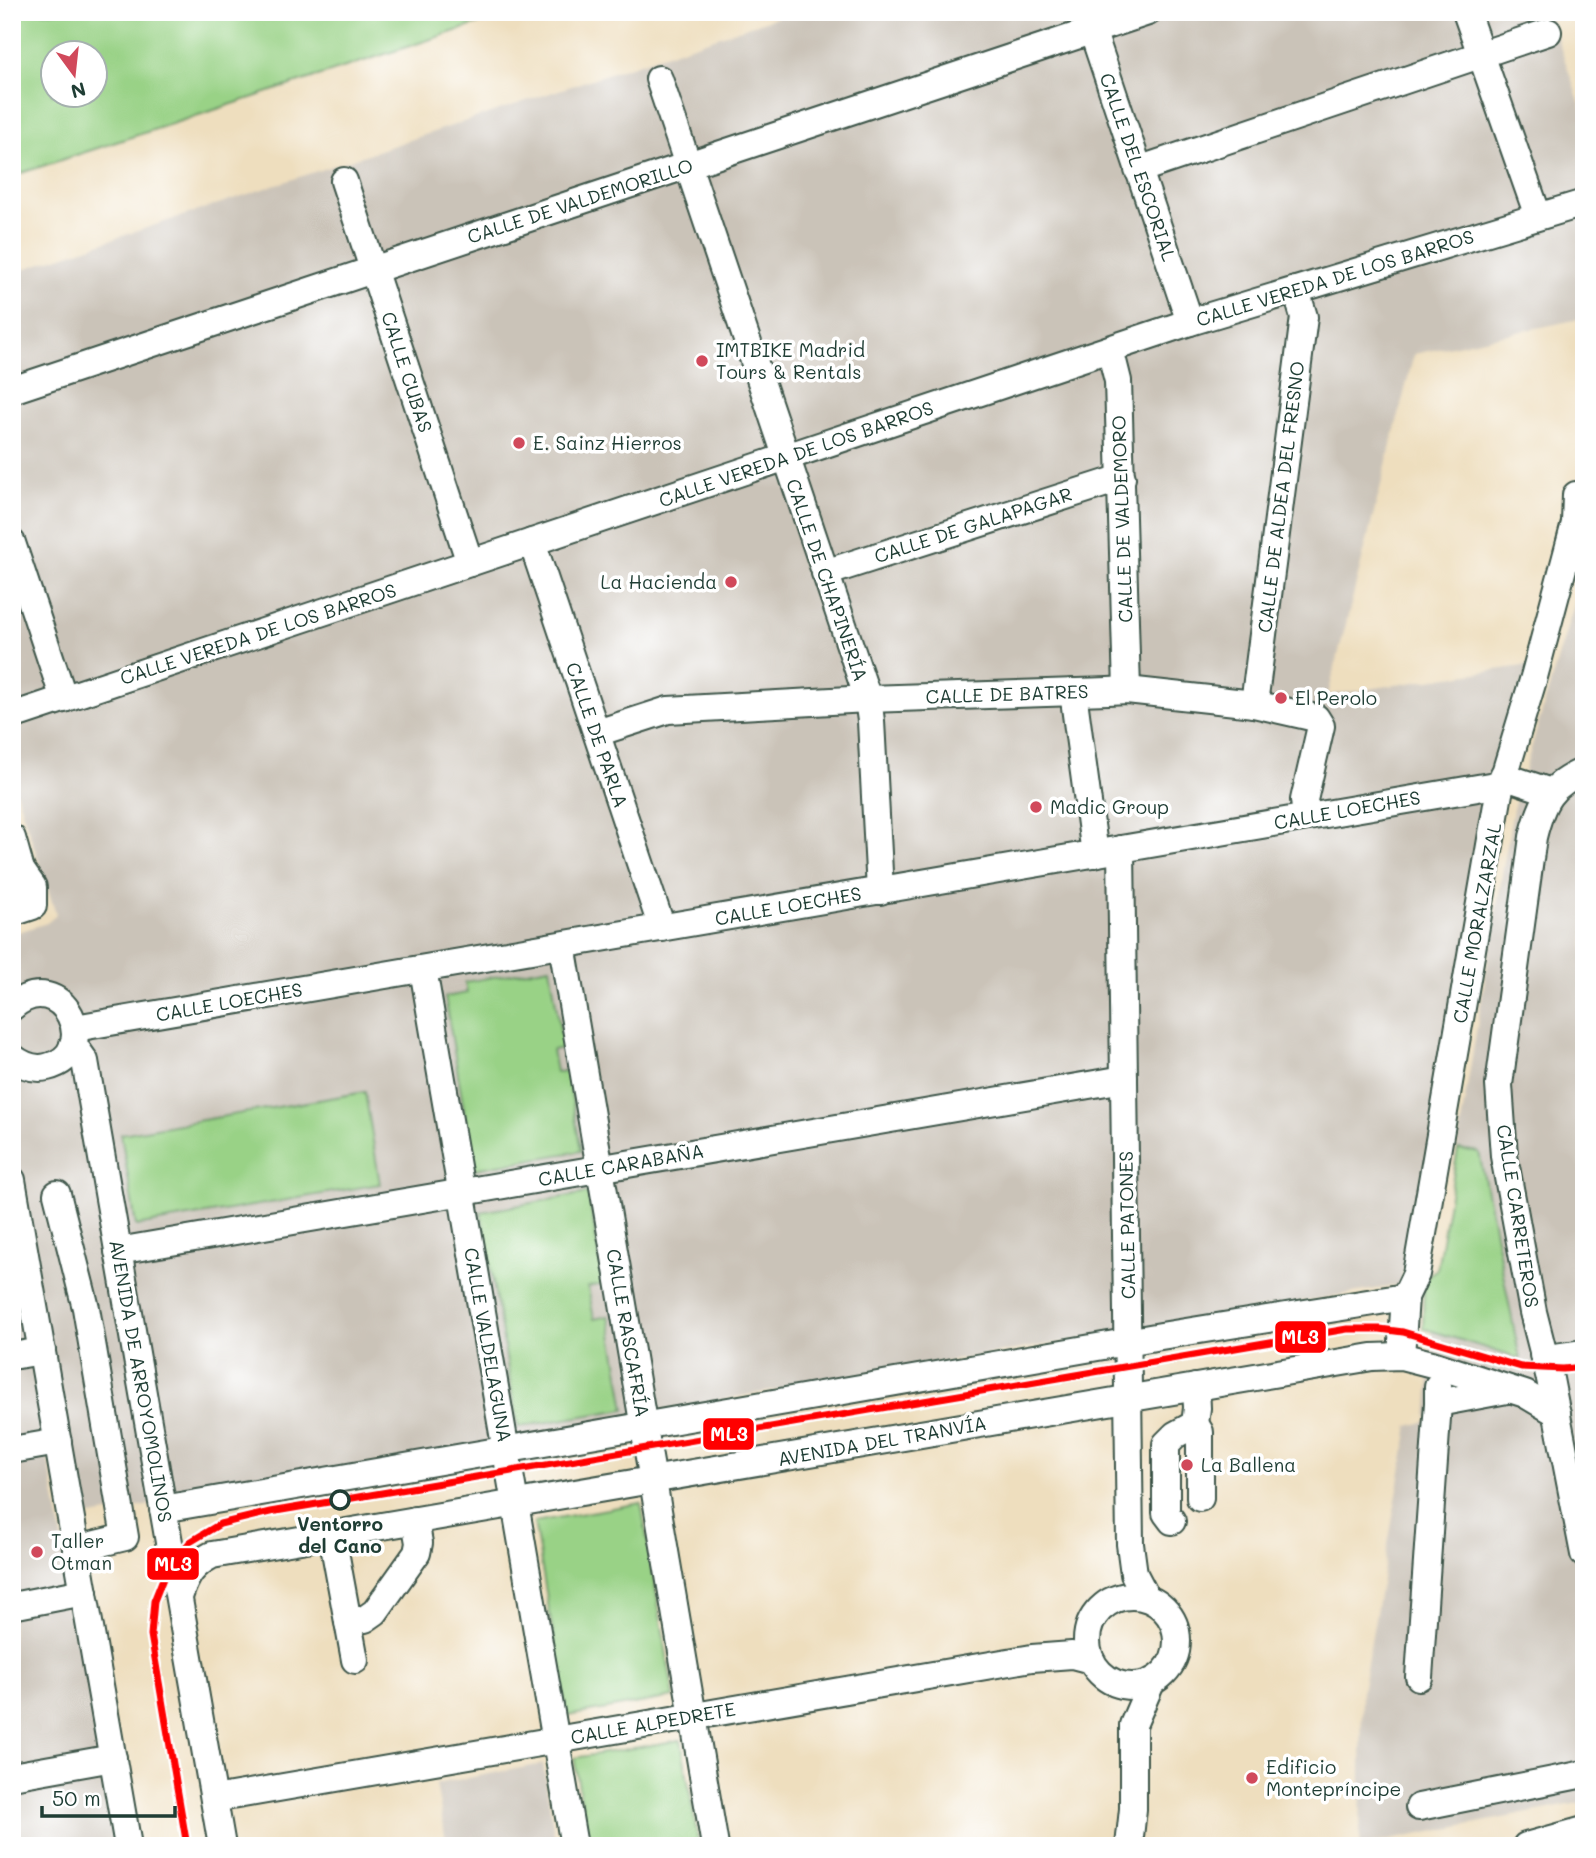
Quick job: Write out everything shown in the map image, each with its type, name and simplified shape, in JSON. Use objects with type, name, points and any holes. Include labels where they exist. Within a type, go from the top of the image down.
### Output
[{"type":"street","name":"CALLE DE VALDEMORILLO","points":[[12,390],[688,165],[1089,21],[1148,12]]},
{"type":"street","points":[[1466,12],[1538,216]]},
{"type":"street","name":"CALLE DEL ESCORIAL","points":[[1089,21],[1190,322]]},
{"type":"street","points":[[1138,170],[1548,32]]},
{"type":"street","name":"CALLE DE CHAPINERÍA","points":[[659,79],[868,699],[880,891]]},
{"type":"street","name":"CALLE CUBAS","points":[[344,181],[470,563]]},
{"type":"street","name":"CALLE VEREDA DE LOS BARROS","points":[[12,716],[1190,322],[1584,203]]},
{"type":"street","name":"CALLE DE ALDEA DEL FRESNO","points":[[1254,704],[1304,317],[1296,290]]},
{"type":"street","name":"CALLE DE VALDEMORO","points":[[1110,349],[1118,381],[1127,690]]},
{"type":"street","name":"CALLE DE GALAPAGAR","points":[[825,573],[1122,478]]},
{"type":"street","name":"CALLE MORALZARZAL","points":[[1401,1356],[1405,1297],[1416,1274],[1501,785],[1534,677],[1575,523],[1576,495]]},
{"type":"street","name":"CALLE DE PARLA","points":[[533,542],[662,928]]},
{"type":"street","points":[[12,543],[64,699]]},
{"type":"street","name":"CALLE DE BATRES","points":[[597,733],[668,710],[868,699],[1127,690],[1254,704],[1316,718],[1321,726],[1304,800],[1306,817]]},
{"type":"street","points":[[1073,692],[1095,853]]},
{"type":"street","points":[[1501,785],[1546,800],[1564,779],[1584,771]]},
{"type":"street","name":"CALLE LOECHES","points":[[74,1036],[423,969],[1501,785]]},
{"type":"street","name":"CALLE CARRETEROS","points":[[1546,800],[1533,836],[1499,1085],[1504,1156],[1584,1554]]},
{"type":"street","points":[[12,838],[17,873],[33,887],[33,906],[12,913]]},
{"type":"street","name":"CALLE PATONES","points":[[1121,849],[1130,1544],[1134,1574],[1146,1597]]},
{"type":"street","name":"CALLE RASCAFRÍA","points":[[562,945],[715,1846]]},
{"type":"street","name":"CALLE VALDELAGUNA","points":[[423,969],[574,1846]]},
{"type":"street","name":"AVENIDA DE ARROYOMOLINOS","points":[[12,1007],[30,996],[43,995],[65,1006],[72,1016],[74,1036],[85,1061],[222,1846]]},
{"type":"street","points":[[12,1056],[29,1067],[50,1066],[68,1054],[74,1036]]},
{"type":"street","name":"CALLE CARABAÑA","points":[[118,1251],[1124,1079]]},
{"type":"street","points":[[12,1180],[20,1248],[42,1351],[128,1846]]},
{"type":"street","points":[[57,1194],[86,1308],[125,1538],[76,1549]]},
{"type":"street","points":[[20,1248],[64,1227]]},
{"type":"street","points":[[163,1509],[1129,1341],[1405,1297]]},
{"type":"street","points":[[12,1356],[42,1351]]},
{"type":"street","points":[[1543,1355],[1555,1357],[1584,1353]]},
{"type":"street","name":"AVENIDA DEL TRANVÍA","points":[[179,1597],[186,1576],[198,1563],[212,1555],[1372,1357],[1401,1356],[1432,1364],[1525,1394],[1557,1413]]},
{"type":"street","points":[[1419,1677],[1438,1403],[1437,1376],[1432,1364]]},
{"type":"street","points":[[1195,1387],[1195,1424],[1200,1432],[1200,1498]]},
{"type":"street","points":[[1438,1403],[1512,1389]]},
{"type":"street","points":[[1172,1521],[1166,1513],[1166,1444],[1175,1435],[1195,1424]]},
{"type":"street","points":[[12,1450],[58,1442]]},
{"type":"street","points":[[1129,1457],[1165,1455]]},
{"type":"street","points":[[348,1622],[365,1619],[375,1612],[416,1553],[419,1543],[415,1520]]},
{"type":"street","points":[[332,1535],[355,1660]]},
{"type":"street","points":[[12,1606],[84,1592]]},
{"type":"street","points":[[1099,1670],[1121,1685],[1136,1686],[1151,1683],[1164,1674],[1173,1661],[1178,1646],[1171,1616],[1160,1605],[1146,1597],[1131,1595],[1116,1598],[1103,1606],[1093,1617],[1087,1631],[1087,1646],[1099,1670],[1133,1725]]},
{"type":"street","name":"CALLE ALPEDRETE","points":[[214,1799],[1032,1658],[1072,1655],[1099,1670]]},
{"type":"street","points":[[1129,1846],[1133,1809],[1133,1725],[1151,1683]]},
{"type":"street","points":[[12,1776],[113,1758]]},
{"type":"street","points":[[1419,1807],[1584,1774]]},
{"type":"street","points":[[1526,1846],[1584,1830]]},
{"type":"shaded area","points":[[792,12],[1548,12],[1584,115],[1584,318],[1414,354],[1328,695],[1530,665],[1400,1285],[652,1411],[65,1521],[12,1226],[12,934],[47,923],[56,914],[12,780],[12,273]]},
{"type":"shaded area","points":[[1584,571],[1584,1802],[1360,1846],[1362,1692],[1409,1426],[1427,1421],[1437,1269],[1513,809]]},
{"type":"shaded area","points":[[12,1295],[29,1351],[117,1846],[12,1846]]},
{"type":"shaded area","points":[[543,1764],[556,1846],[447,1846],[436,1784]]},
{"type":"green space","points":[[12,12],[514,12],[12,176]]},
{"type":"green space","points":[[550,967],[563,1048],[552,1050],[556,1072],[567,1071],[581,1151],[474,1169],[445,997],[467,993],[465,982]]},
{"type":"green space","points":[[365,1092],[380,1184],[136,1226],[121,1134]]},
{"type":"green space","points":[[1458,1149],[1479,1152],[1520,1359],[1423,1328],[1424,1278],[1437,1269]]},
{"type":"green space","points":[[588,1193],[604,1284],[588,1287],[594,1319],[609,1316],[625,1409],[518,1427],[481,1212]]},
{"type":"green space","points":[[641,1503],[674,1697],[567,1716],[534,1522]]},
{"type":"green space","points":[[681,1740],[699,1846],[589,1846],[574,1758]]},
{"type":"transit line","name":"ML3","points":[[187,1846],[151,1635],[154,1601],[164,1576],[190,1542],[220,1524],[270,1512],[1347,1329],[1403,1332],[1521,1367],[1584,1367]]},
{"type":"place","name":"IMTBIKE Madrid Tours & Rentals","points":[[702,361]]},
{"type":"place","name":"E. Sainz Hierros","points":[[519,443]]},
{"type":"place","name":"La Hacienda","points":[[731,582]]},
{"type":"place","name":"El Perolo","points":[[1281,698]]},
{"type":"place","name":"Madic Group","points":[[1036,807]]},
{"type":"place","name":"La Ballena","points":[[1187,1465]]},
{"type":"place","name":"Ventorro del Cano","points":[[340,1500]]},
{"type":"place","name":"Taller Otman","points":[[37,1552]]},
{"type":"place","name":"Edificio Montepríncipe","points":[[1252,1778]]}]
